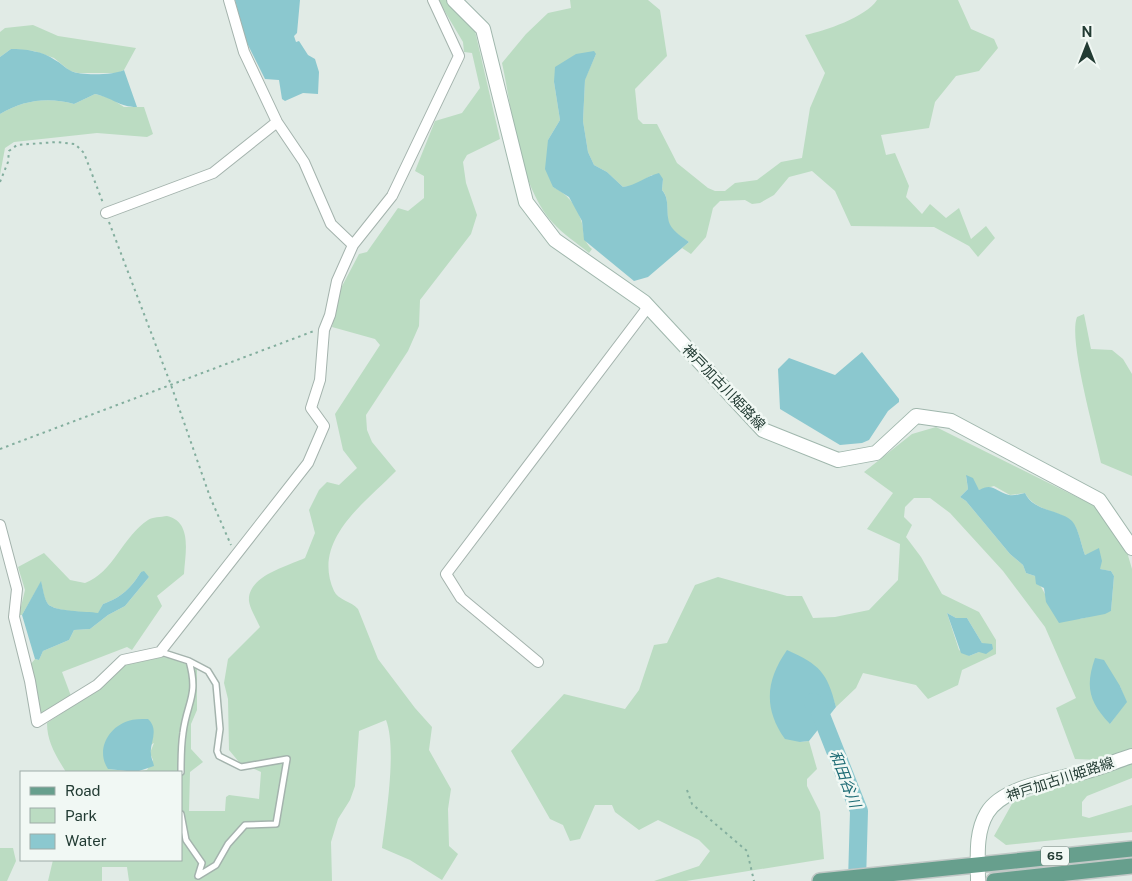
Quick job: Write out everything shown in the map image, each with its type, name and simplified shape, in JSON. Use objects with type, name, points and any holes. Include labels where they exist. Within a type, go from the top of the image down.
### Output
[{"type":"main road","name":"65","points":[[820,881],[1132,849]]},
{"type":"main road","name":"65","points":[[994,881],[1132,866]]},
{"type":"street","points":[[230,0],[244,52],[277,122],[304,162],[332,224],[353,245]]},
{"type":"street","points":[[0,525],[17,589],[14,618],[30,681],[37,722],[97,685],[123,660],[160,652],[308,463],[324,426],[311,408],[320,380],[324,330],[330,315],[337,281],[353,245],[392,196],[459,56],[433,0]]},
{"type":"street","name":"神戸加古川姫路線","points":[[454,0],[483,30],[526,202],[555,240],[648,307],[763,430],[838,460],[876,453],[916,416],[951,421],[1099,500],[1132,548]]},
{"type":"street","points":[[106,213],[213,172],[277,122]]},
{"type":"street","points":[[538,662],[461,598],[446,574],[648,307]]},
{"type":"street","name":"神戸加古川姫路線","points":[[978,881],[977,844],[981,826],[987,812],[1000,799],[1016,791],[1132,756]]},
{"type":"lane","points":[[160,652],[189,661],[208,671],[216,684],[220,729],[217,751],[219,756],[241,767],[287,759],[276,824],[245,826],[228,844],[216,865],[198,876],[202,864],[186,840],[182,819]]},
{"type":"lane","points":[[181,771],[183,732],[193,696],[194,680],[189,661]]},
{"type":"path","points":[[0,182],[8,162],[9,151],[17,145],[57,142],[74,144],[84,153],[171,385],[210,497],[236,554]]},
{"type":"path","points":[[0,449],[308,332],[324,330]]},
{"type":"path","points":[[687,790],[692,804],[747,851],[754,881]]},
{"type":"green space","points":[[438,0],[446,0],[475,31],[500,139],[467,155],[463,162],[466,183],[477,215],[471,234],[420,300],[419,326],[408,351],[366,415],[367,430],[372,442],[396,471],[357,510],[335,539],[330,555],[329,573],[336,594],[358,609],[378,659],[432,727],[429,750],[451,789],[448,809],[449,846],[458,854],[442,880],[410,860],[382,848],[391,764],[391,747],[386,720],[359,731],[355,786],[350,800],[338,819],[331,842],[332,881],[129,881],[127,867],[102,867],[102,881],[48,881],[53,861],[182,861],[182,771],[142,771],[147,770],[153,760],[150,753],[154,743],[108,769],[126,771],[65,771],[50,743],[47,723],[103,686],[124,665],[163,657],[182,660],[197,667],[197,710],[191,724],[191,749],[203,762],[190,772],[189,811],[225,811],[226,797],[229,795],[259,799],[261,772],[239,762],[229,750],[228,699],[224,683],[228,659],[260,627],[249,601],[250,592],[261,579],[270,573],[305,558],[315,533],[309,510],[319,490],[327,482],[339,485],[357,468],[343,450],[335,414],[380,345],[375,339],[332,327],[340,290],[359,254],[367,252],[398,208],[408,211],[424,198],[424,176],[415,171],[435,121],[462,113],[480,88],[472,53],[464,52],[463,42]]},
{"type":"green space","points":[[570,0],[648,0],[660,10],[667,56],[635,89],[638,119],[643,124],[657,124],[677,163],[708,188],[715,191],[725,191],[735,183],[757,180],[781,162],[802,158],[810,108],[825,73],[805,35],[834,27],[855,17],[872,6],[877,0],[958,0],[971,29],[994,39],[998,48],[979,71],[956,76],[935,102],[929,128],[881,135],[886,155],[895,153],[909,186],[906,197],[922,214],[930,204],[946,218],[959,208],[971,239],[986,226],[995,238],[978,257],[969,246],[934,227],[851,226],[835,191],[812,171],[789,177],[774,195],[760,203],[752,204],[745,200],[720,201],[713,208],[706,237],[691,254],[682,248],[689,242],[674,231],[669,224],[667,199],[662,190],[663,179],[652,175],[635,185],[623,187],[607,172],[594,165],[588,152],[583,121],[585,79],[596,54],[554,82],[560,120],[548,140],[553,187],[567,196],[574,204],[579,214],[585,238],[592,249],[589,253],[553,223],[541,207],[532,189],[518,147],[502,63],[526,34],[548,13],[571,8]]},
{"type":"green space","points":[[33,25],[58,36],[136,48],[124,70],[117,73],[78,73],[70,71],[54,58],[34,51],[11,49],[0,57],[0,32],[5,28]]},
{"type":"green space","points":[[95,94],[110,98],[124,107],[144,107],[153,134],[147,137],[97,133],[14,142],[5,148],[0,175],[0,114],[9,109],[36,101],[45,100],[74,104]]},
{"type":"green space","points":[[1084,314],[1091,349],[1112,350],[1123,359],[1132,374],[1132,476],[1101,463],[1083,387],[1076,345],[1075,329],[1077,317]]},
{"type":"green space","points":[[936,427],[1097,507],[1127,552],[1132,569],[1132,748],[1100,760],[1075,759],[1056,708],[1076,698],[1045,627],[1003,571],[950,513],[930,498],[914,498],[905,507],[904,517],[912,525],[906,537],[921,557],[942,594],[979,612],[996,640],[996,654],[962,670],[958,685],[928,699],[916,685],[863,673],[856,688],[836,707],[829,689],[812,666],[787,651],[800,742],[809,741],[817,769],[807,779],[807,786],[820,812],[824,859],[686,881],[654,881],[699,866],[710,851],[699,840],[658,820],[639,830],[615,812],[612,805],[595,805],[580,839],[570,841],[563,825],[550,819],[511,751],[564,694],[625,709],[639,690],[654,645],[667,643],[695,585],[718,577],[787,596],[802,596],[813,618],[835,617],[869,610],[898,580],[900,544],[867,529],[893,493],[864,472],[912,434]],"holes":[[[966,476],[979,490],[994,486],[1010,495],[1025,493],[1035,504],[1072,522],[1078,533],[1085,555],[1090,553],[1099,569],[1111,571],[1114,576],[1111,611],[1080,619],[1045,594],[1035,576],[1026,573],[1023,565],[1010,554],[966,501],[960,497],[968,489]],[[947,613],[956,618],[967,618],[982,643],[986,645],[979,652],[969,656],[959,650]],[[1120,686],[1126,702],[1110,724]]]},
{"type":"green space","points":[[167,516],[175,519],[181,525],[184,532],[186,548],[184,574],[157,596],[162,606],[132,650],[127,647],[62,672],[71,696],[41,718],[36,684],[30,665],[35,659],[39,660],[43,651],[69,640],[74,630],[90,629],[108,615],[125,606],[149,577],[141,572],[125,592],[103,604],[98,614],[54,608],[45,599],[41,582],[22,615],[19,615],[25,590],[18,567],[44,553],[70,580],[85,583],[95,578],[111,563],[139,527],[150,519]]},
{"type":"green space","points":[[1132,763],[1132,778],[1087,796],[1082,802],[1082,816],[1089,818],[1132,805],[1132,832],[1006,845],[994,836],[1013,802]]},
{"type":"green space","points":[[0,848],[13,848],[16,861],[7,881],[0,881]]},
{"type":"water","points":[[235,0],[300,0],[297,33],[294,36],[296,42],[299,41],[308,55],[315,59],[319,72],[318,94],[303,93],[285,101],[282,99],[279,80],[265,79],[245,39]]},
{"type":"water","points":[[11,49],[45,54],[76,73],[106,74],[124,70],[137,107],[125,106],[95,94],[74,104],[45,100],[36,101],[9,109],[0,114],[0,57]]},
{"type":"water","points":[[594,51],[596,54],[585,80],[583,121],[588,152],[594,165],[607,172],[623,187],[659,173],[663,179],[662,190],[667,199],[670,225],[676,233],[689,242],[648,277],[634,281],[584,240],[582,221],[569,197],[553,187],[545,169],[548,140],[560,120],[554,82],[555,67],[576,54]]},
{"type":"water","points":[[862,352],[899,399],[899,402],[888,411],[869,440],[862,443],[840,445],[780,409],[778,369],[789,358],[835,375]]},
{"type":"water","points":[[966,475],[973,478],[979,490],[991,487],[1009,495],[1025,493],[1034,504],[1067,517],[1072,521],[1085,555],[1099,548],[1102,561],[1100,569],[1111,571],[1114,576],[1111,611],[1105,614],[1059,623],[1046,602],[1044,588],[1036,584],[1035,576],[1026,573],[1023,565],[1010,554],[966,501],[960,497],[968,489]]},
{"type":"water","points":[[144,571],[149,577],[125,606],[108,615],[90,629],[74,630],[69,640],[43,651],[39,660],[35,659],[22,615],[41,581],[48,604],[52,607],[98,613],[103,604],[125,592],[141,572]]},
{"type":"water","points":[[947,613],[956,618],[967,618],[982,643],[992,644],[993,649],[986,654],[979,652],[969,656],[961,653]]},
{"type":"water","points":[[787,650],[815,665],[829,685],[836,707],[809,741],[800,742],[785,739],[778,728],[770,705],[771,683]]},
{"type":"water","points":[[1095,658],[1104,660],[1120,686],[1127,702],[1110,724],[1097,708],[1091,694],[1090,677]]},
{"type":"water","points":[[135,719],[148,719],[151,723],[154,732],[151,757],[154,766],[139,771],[108,769],[103,755],[109,735],[121,724]]},
{"type":"waterway","name":"和田谷川","points":[[813,702],[819,710],[859,811],[857,881]]}]
